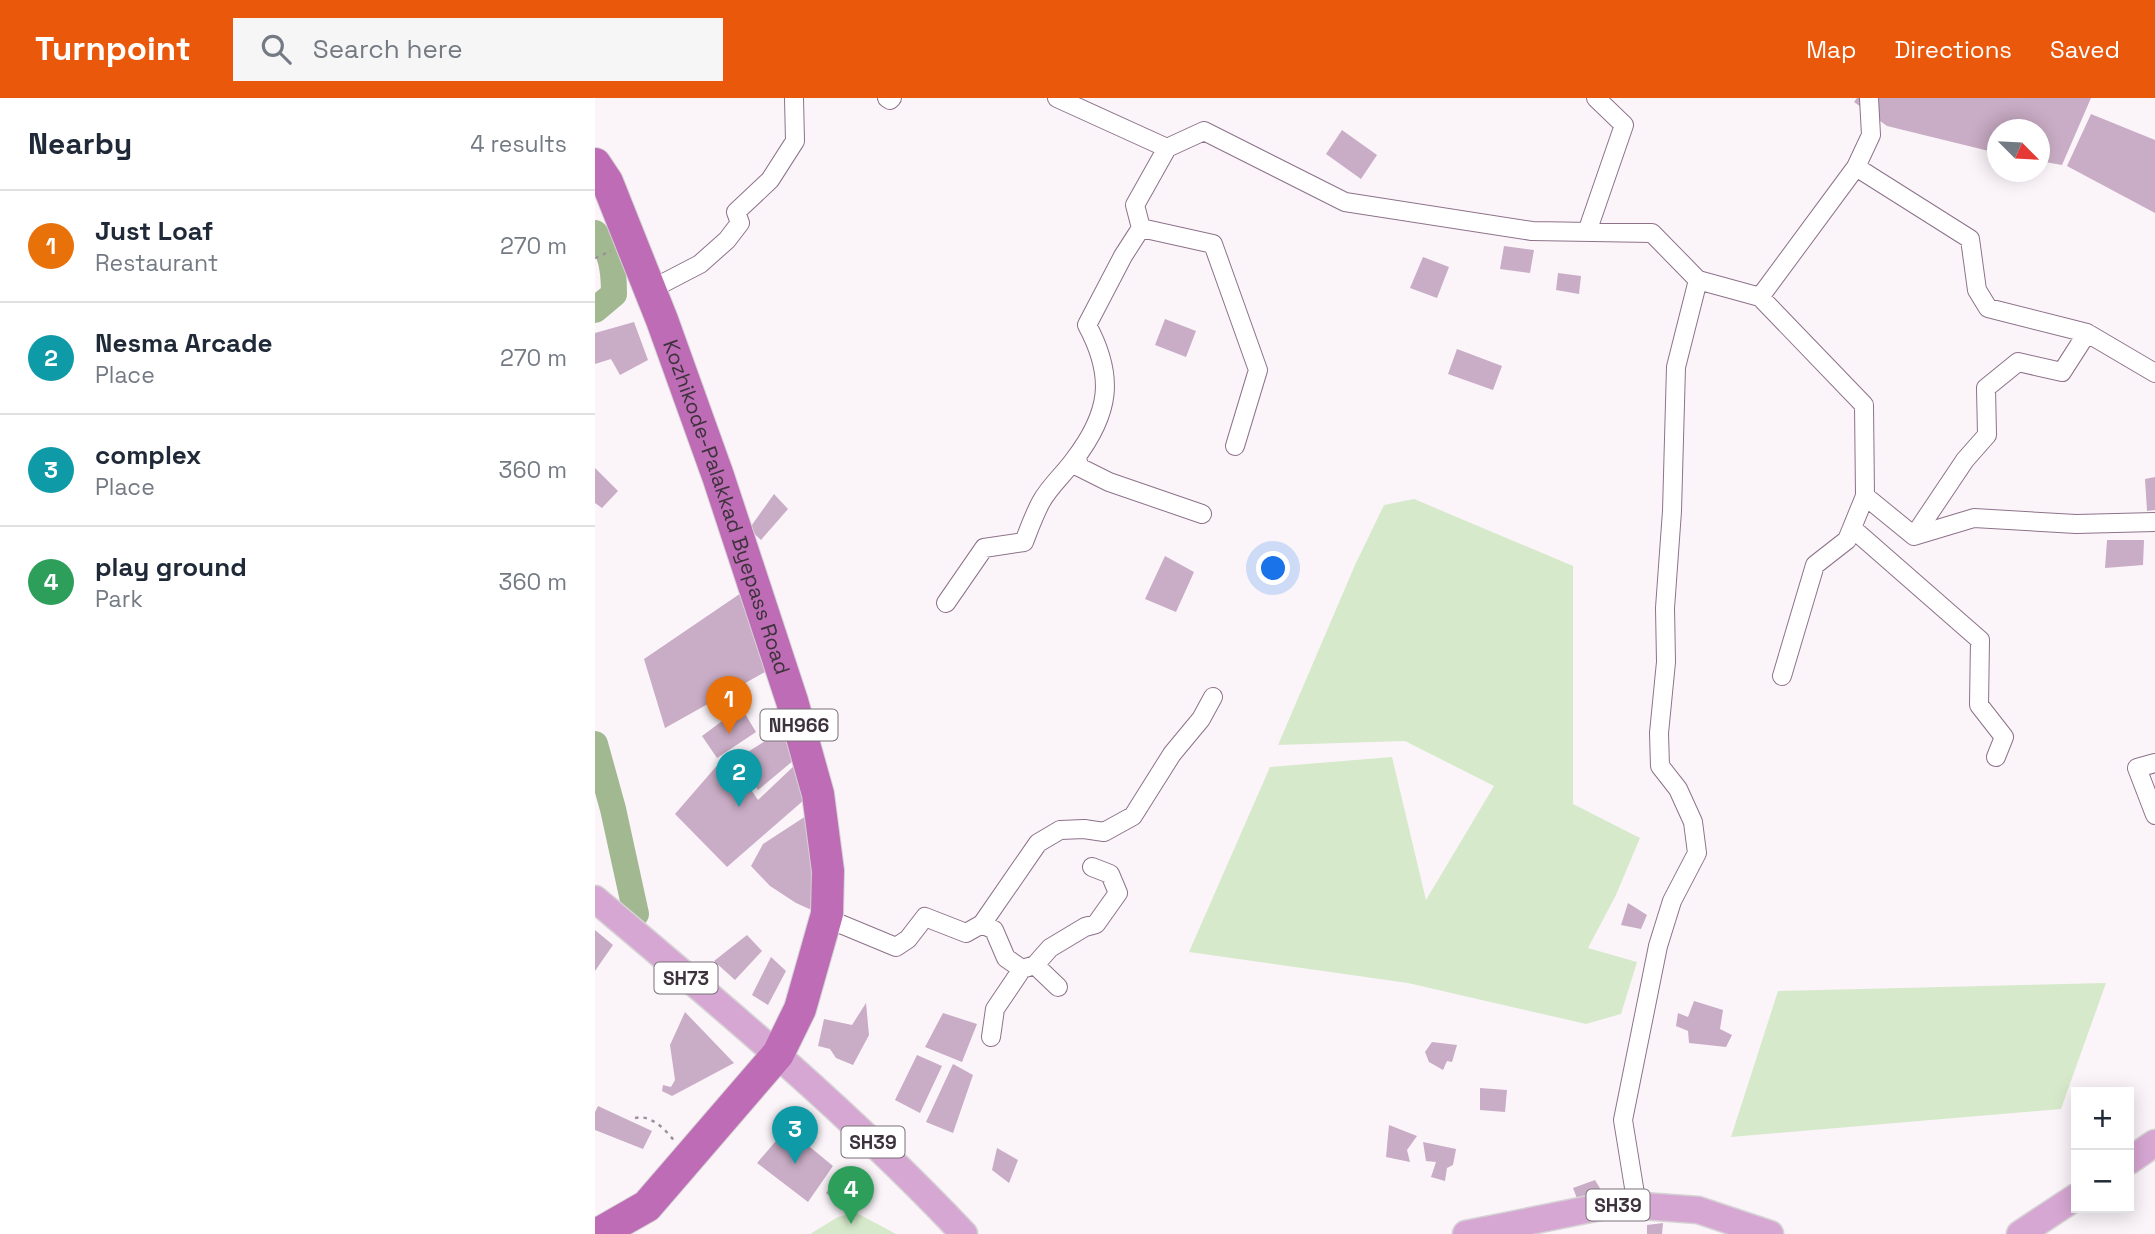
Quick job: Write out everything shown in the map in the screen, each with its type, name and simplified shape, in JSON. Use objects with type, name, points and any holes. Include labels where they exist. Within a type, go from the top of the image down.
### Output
[{"type":"highway","name":"Kozhikode-Palakkad Byepass Road","points":[[595,164],[607,182],[650,290],[718,476],[818,794],[828,872],[826,918],[800,1009],[778,1054],[646,1206],[598,1234]]},
{"type":"main road","name":"SH73","points":[[595,899],[778,1054]]},
{"type":"main road","name":"SH39","points":[[778,1054],[895,1163],[964,1234]]},
{"type":"main road","points":[[2134,1158],[2155,1143]]},
{"type":"main road","points":[[2020,1234],[2071,1200]]},
{"type":"main road","name":"SH39","points":[[1466,1234],[1615,1204],[1698,1210],[1770,1234]]},
{"type":"street","points":[[650,290],[700,264],[727,240],[740,223],[736,212],[770,180],[795,141],[794,98]]},
{"type":"street","points":[[1057,98],[1167,148]]},
{"type":"street","points":[[1587,232],[1624,125],[1596,98]]},
{"type":"street","points":[[1760,297],[1857,167],[1871,135],[1869,98]]},
{"type":"street","points":[[946,603],[984,548],[1024,542],[1041,501],[1077,457],[1094,426],[1106,398],[1106,374],[1098,347],[1087,325],[1123,256],[1141,228],[1135,205],[1167,148],[1204,131],[1345,202],[1532,231],[1652,233],[1698,280],[1760,297],[1864,405],[1865,496],[1847,540],[1815,565],[1782,676]]},
{"type":"street","points":[[1857,167],[1970,239],[1977,290],[1988,308],[2088,333],[2155,373]]},
{"type":"street","points":[[1141,228],[1213,244],[1258,370],[1235,446]]},
{"type":"street","points":[[1637,1206],[1623,1121],[1658,946],[1672,901],[1697,853],[1693,822],[1678,789],[1660,766],[1659,733],[1666,662],[1665,608],[1672,511],[1676,367],[1698,280]]},
{"type":"street","points":[[1914,536],[1965,460],[1987,435],[1986,388],[2018,362],[2062,372],[2088,333]]},
{"type":"street","points":[[1077,457],[1079,467],[1109,482],[1202,514]]},
{"type":"street","points":[[1865,496],[1914,536]]},
{"type":"street","points":[[1914,536],[1974,518],[2075,524],[2155,522]]},
{"type":"street","points":[[1852,528],[1980,640],[1979,705],[2004,737],[1996,757]]},
{"type":"street","points":[[826,918],[896,947],[908,939],[925,917],[966,933],[982,924],[1038,843],[1060,830],[1104,832],[1133,817],[1172,754],[1201,719],[1213,697]]},
{"type":"street","points":[[2155,763],[2137,768],[2155,815]]},
{"type":"street","points":[[991,1037],[995,1009],[1028,967],[1050,948],[1085,927],[1096,924],[1118,894],[1110,874],[1092,867]]},
{"type":"street","points":[[982,924],[994,930],[1006,958],[1028,967],[1058,987]]},
{"type":"path","points":[[597,257],[617,249]]},
{"type":"path","points":[[635,1118],[640,1116],[648,1119],[666,1130],[691,1156]]},
{"type":"green space","points":[[1414,499],[1573,566],[1573,804],[1640,838],[1616,895],[1588,948],[1637,962],[1621,1014],[1586,1024],[1408,983],[1189,952],[1270,767],[1392,757],[1426,900],[1494,786],[1405,741],[1278,745],[1355,565],[1384,505]]},
{"type":"green space","points":[[2106,983],[2061,1109],[1731,1137],[1778,991]]},
{"type":"green space","points":[[855,1212],[896,1234],[810,1234],[838,1217]]},
{"type":"building","points":[[1857,98],[2091,98],[2062,165],[2050,163],[2050,119],[1987,119],[1987,151],[1887,126],[1854,102]]},
{"type":"building","points":[[2091,114],[2155,140],[2155,213],[2067,166]]},
{"type":"building","points":[[1342,130],[1377,155],[1361,179],[1326,154]]},
{"type":"building","points":[[1504,246],[1534,250],[1530,273],[1500,269]]},
{"type":"building","points":[[1423,257],[1449,267],[1437,298],[1410,288]]},
{"type":"building","points":[[1558,273],[1581,276],[1579,294],[1556,290]]},
{"type":"building","points":[[1165,319],[1196,331],[1186,357],[1155,345]]},
{"type":"building","points":[[634,322],[648,360],[620,375],[611,359],[595,364],[595,333]]},
{"type":"building","points":[[1457,349],[1502,366],[1493,390],[1448,374]]},
{"type":"building","points":[[595,468],[618,491],[602,508],[595,503]]},
{"type":"building","points":[[2155,477],[2155,510],[2147,511],[2145,479]]},
{"type":"building","points":[[774,494],[788,509],[761,540],[749,529]]},
{"type":"building","points":[[2107,540],[2144,540],[2143,565],[2105,568]]},
{"type":"building","points":[[1165,556],[1194,572],[1176,612],[1145,599]]},
{"type":"building","points":[[747,589],[774,667],[665,728],[644,659]]},
{"type":"building","points":[[741,707],[756,732],[717,758],[702,736]]},
{"type":"building","points":[[781,731],[794,760],[758,790],[735,760]]},
{"type":"building","points":[[727,754],[758,800],[796,764],[804,800],[727,867],[675,814]]},
{"type":"building","points":[[806,816],[810,860],[815,878],[816,912],[770,886],[751,866],[763,844]]},
{"type":"building","points":[[1628,903],[1647,915],[1641,929],[1621,925]]},
{"type":"building","points":[[595,930],[613,945],[595,971]]},
{"type":"building","points":[[747,935],[762,951],[735,980],[714,961]]},
{"type":"building","points":[[771,957],[786,971],[768,1005],[752,995]]},
{"type":"building","points":[[1694,1001],[1723,1010],[1720,1029],[1732,1035],[1726,1047],[1689,1043],[1688,1031],[1676,1026],[1678,1013],[1688,1017]]},
{"type":"building","points":[[866,1003],[869,1035],[853,1065],[836,1058],[830,1049],[818,1046],[824,1019],[852,1025]]},
{"type":"building","points":[[685,1012],[734,1063],[672,1096],[662,1091],[663,1085],[671,1087],[675,1080],[670,1045]]},
{"type":"building","points":[[943,1013],[977,1024],[962,1062],[925,1047]]},
{"type":"building","points":[[1432,1042],[1457,1045],[1452,1062],[1447,1061],[1443,1070],[1429,1062],[1425,1052]]},
{"type":"building","points":[[917,1055],[942,1066],[920,1113],[895,1100]]},
{"type":"building","points":[[953,1064],[973,1075],[953,1133],[926,1122]]},
{"type":"building","points":[[1480,1088],[1507,1090],[1505,1112],[1480,1110]]},
{"type":"building","points":[[598,1106],[652,1131],[643,1149],[595,1130],[595,1112]]},
{"type":"building","points":[[1389,1125],[1417,1136],[1407,1150],[1410,1162],[1386,1157]]},
{"type":"building","points":[[787,1128],[833,1166],[808,1202],[757,1163]]},
{"type":"building","points":[[1423,1142],[1456,1149],[1453,1165],[1447,1168],[1445,1181],[1431,1177],[1436,1162],[1426,1161]]},
{"type":"building","points":[[997,1148],[1018,1160],[1009,1183],[992,1170]]},
{"type":"building","points":[[846,1166],[864,1179],[838,1203],[826,1193]]},
{"type":"building","points":[[1595,1180],[1604,1195],[1578,1201],[1573,1188]]},
{"type":"building","points":[[1663,1223],[1662,1234],[1647,1234],[1647,1225]]},
{"type":"waterway","points":[[595,233],[605,246],[611,261],[614,294],[595,310]]},
{"type":"waterway","points":[[595,744],[613,809],[636,914]]},
{"type":"place","name":"Just Loaf","points":[[729,734]]},
{"type":"place","name":"Nesma Arcade","points":[[739,807]]},
{"type":"place","name":"complex","points":[[795,1164]]},
{"type":"place","name":"play ground","points":[[851,1224]]}]
